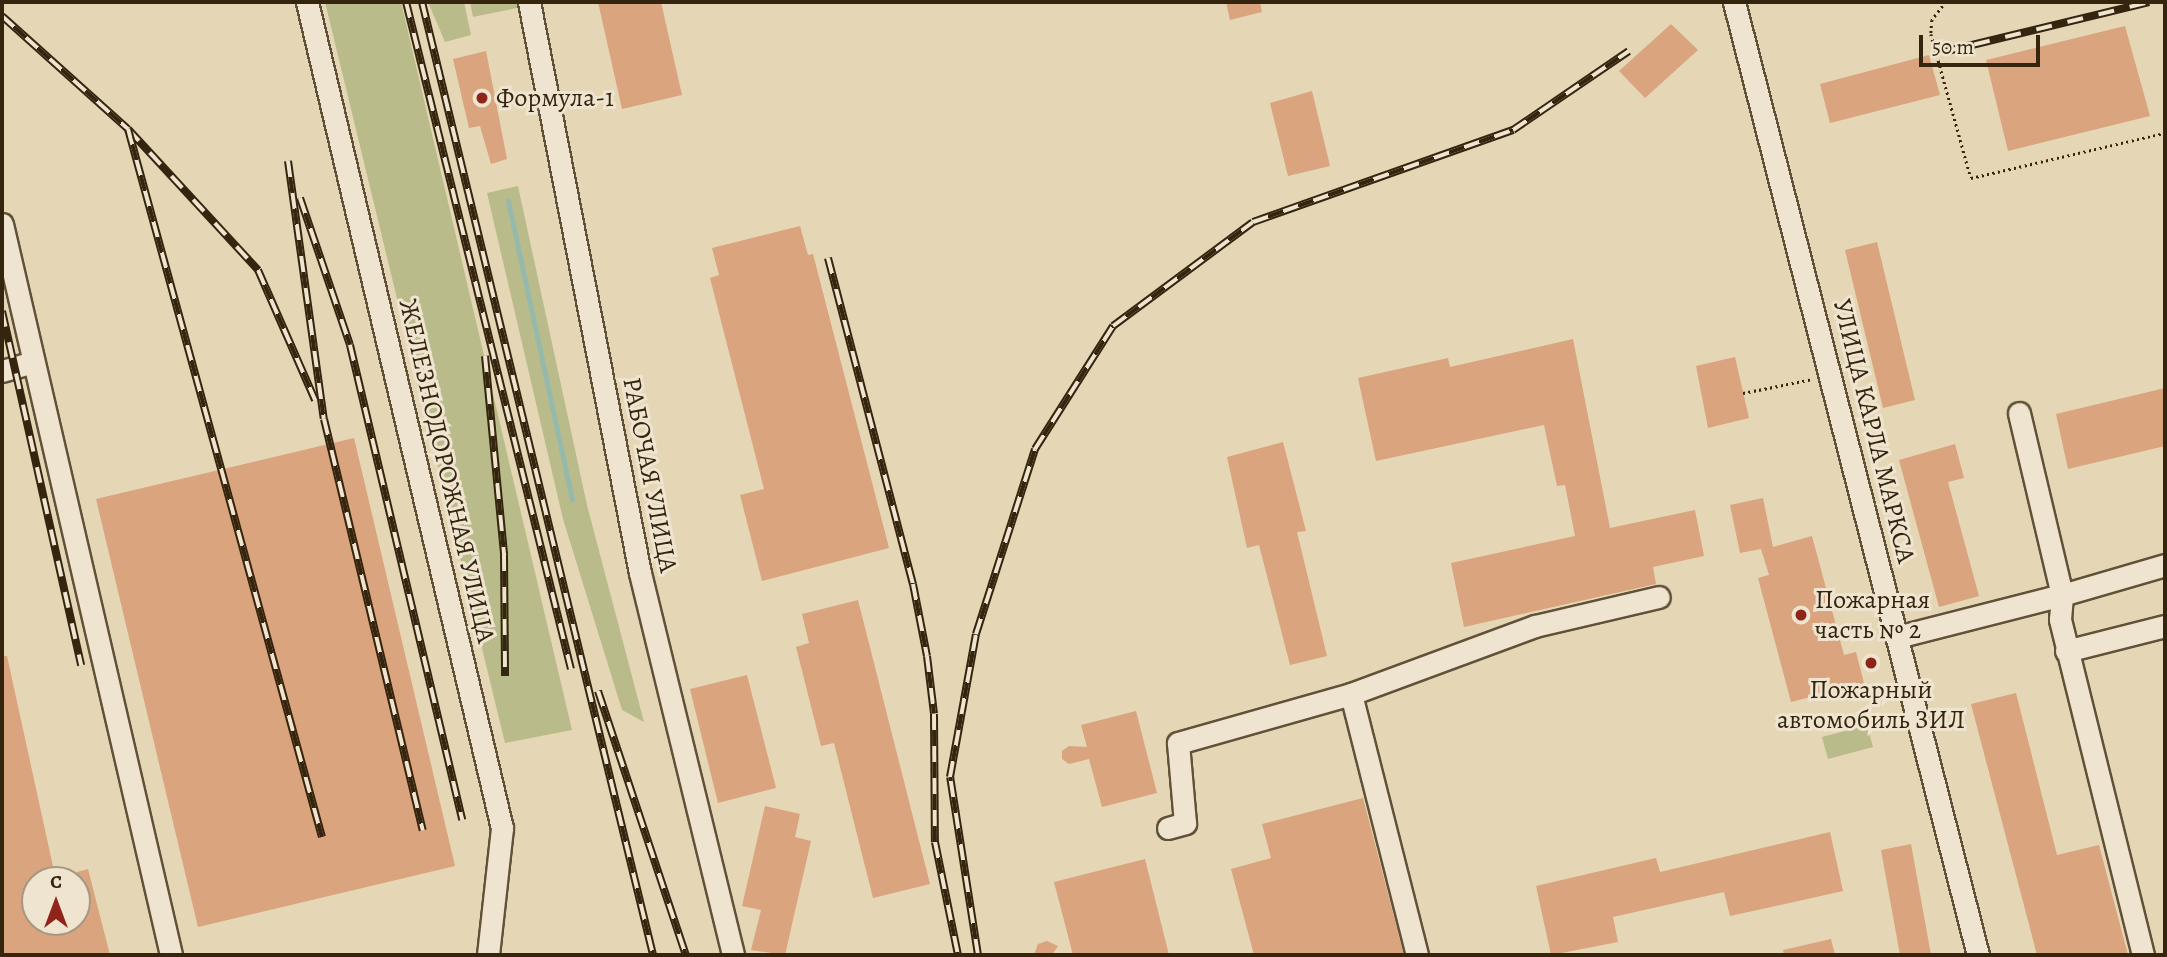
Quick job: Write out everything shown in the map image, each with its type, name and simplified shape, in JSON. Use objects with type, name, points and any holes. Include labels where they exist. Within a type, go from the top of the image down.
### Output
[{"type":"street","name":"ЖЕЛЕЗНОДОРОЖНАЯ УЛИЦА","points":[[307,2],[502,828],[488,955]]},
{"type":"street","name":"РАБОЧАЯ УЛИЦА","points":[[529,2],[639,573],[733,955]]},
{"type":"street","name":"УЛИЦА КАРЛА МАРКСА","points":[[1734,2],[1978,955]]},
{"type":"street","points":[[2,224],[172,955]]},
{"type":"street","points":[[2,371],[33,362]]},
{"type":"street","points":[[2019,413],[2062,595],[2060,619],[2066,651],[2143,955]]},
{"type":"street","points":[[1897,637],[2062,595],[2165,565]]},
{"type":"street","points":[[1168,828],[1185,823],[1178,743],[1351,694],[1535,626],[1659,597]]},
{"type":"street","points":[[2066,651],[2165,626]]},
{"type":"street","points":[[1351,694],[1417,955]]},
{"type":"path","points":[[1946,2],[1932,20],[1931,34],[1971,178],[2165,133]]},
{"type":"path","points":[[1743,393],[1816,378]]},
{"type":"green space","points":[[325,2],[401,2],[572,730],[505,743]]},
{"type":"green space","points":[[428,2],[464,2],[471,35],[445,42]]},
{"type":"green space","points":[[470,2],[521,2],[522,7],[473,17]]},
{"type":"green space","points":[[518,186],[587,505],[644,722],[622,710],[563,519],[487,193]]},
{"type":"green space","points":[[1867,725],[1873,747],[1828,759],[1822,737]]},
{"type":"building","points":[[598,2],[661,2],[682,95],[622,109]]},
{"type":"building","points":[[1226,2],[1260,2],[1262,12],[1230,20]]},
{"type":"building","points":[[1671,24],[1698,50],[1645,98],[1619,71]]},
{"type":"building","points":[[2125,26],[2150,116],[2008,151],[1986,60]]},
{"type":"building","points":[[486,51],[507,159],[491,164],[480,126],[469,128],[453,59]]},
{"type":"building","points":[[1929,55],[1940,95],[1830,123],[1820,84]]},
{"type":"building","points":[[1312,91],[1330,166],[1288,176],[1270,103]]},
{"type":"building","points":[[800,226],[808,255],[813,254],[889,548],[762,581],[740,495],[764,489],[710,278],[719,275],[712,248]]},
{"type":"building","points":[[1877,242],[1915,400],[1883,408],[1845,250]]},
{"type":"building","points":[[1573,339],[1610,528],[1695,510],[1704,556],[1653,567],[1656,584],[1464,627],[1451,563],[1575,536],[1565,485],[1557,486],[1544,425],[1376,461],[1358,378],[1448,358],[1450,367]]},
{"type":"building","points":[[1735,357],[1749,418],[1708,428],[1696,366]]},
{"type":"building","points":[[2165,388],[2165,446],[2068,469],[2056,414]]},
{"type":"building","points":[[354,438],[455,866],[198,927],[96,499]]},
{"type":"building","points":[[1283,442],[1306,531],[1297,532],[1327,656],[1290,665],[1259,545],[1247,548],[1227,457]]},
{"type":"building","points":[[1955,444],[1964,478],[1948,482],[1979,596],[1939,607],[1899,460]]},
{"type":"building","name":"Пожарная часть № 2","points":[[1763,498],[1773,547],[1812,536],[1844,655],[1856,652],[1864,683],[1791,702],[1758,578],[1769,575],[1761,549],[1740,553],[1730,505]]},
{"type":"building","points":[[858,600],[930,884],[873,898],[834,743],[821,746],[796,647],[809,643],[802,614]]},
{"type":"building","points":[[2,656],[7,656],[53,866],[21,866],[21,936],[91,936],[91,881],[110,955],[2,955]]},
{"type":"building","points":[[747,675],[776,788],[718,803],[690,689]]},
{"type":"building","points":[[2016,693],[2057,855],[2099,845],[2128,955],[2037,955],[1971,704]]},
{"type":"building","points":[[1136,711],[1157,793],[1102,807],[1089,759],[1069,764],[1062,759],[1062,751],[1069,746],[1087,747],[1081,725]]},
{"type":"building","points":[[1363,798],[1404,955],[1254,955],[1231,869],[1271,858],[1262,824]]},
{"type":"building","points":[[765,806],[800,814],[795,837],[811,841],[785,955],[751,950],[761,910],[742,906]]},
{"type":"building","points":[[1830,832],[1843,891],[1730,916],[1724,892],[1613,917],[1618,942],[1551,955],[1536,886],[1656,858],[1660,872]]},
{"type":"building","points":[[1911,844],[1931,955],[1900,955],[1881,850]]},
{"type":"building","points":[[1145,859],[1169,955],[1073,955],[1054,882]]},
{"type":"building","points":[[1831,939],[1835,955],[1784,955],[1783,950]]},
{"type":"building","points":[[1047,941],[1058,946],[1052,955],[1034,955],[1038,944]]},
{"type":"waterway","points":[[508,201],[572,499]]},
{"type":"railway","points":[[406,2],[571,669]]},
{"type":"railway","points":[[422,2],[653,955]]},
{"type":"railway","points":[[1943,52],[2149,2]]},
{"type":"railway","points":[[2,16],[128,129],[258,270],[315,400]]},
{"type":"railway","points":[[978,955],[950,777],[976,634],[1035,449],[1113,326],[1253,222],[1513,130],[1629,51]]},
{"type":"railway","points":[[128,129],[322,837]]},
{"type":"railway","points":[[288,161],[324,419],[423,830]]},
{"type":"railway","points":[[300,198],[350,345],[462,820]]},
{"type":"railway","points":[[828,258],[913,584],[927,656],[934,714],[935,842],[958,955]]},
{"type":"railway","points":[[2,311],[81,665]]},
{"type":"railway","points":[[485,356],[504,555],[505,676]]},
{"type":"railway","points":[[598,691],[686,955]]},
{"type":"place","name":"Формула-1","points":[[482,98]]},
{"type":"place","name":"Пожарная часть № 2","points":[[1801,615]]},
{"type":"place","name":"Пожарный автомобиль ЗИЛ","points":[[1871,663]]}]
